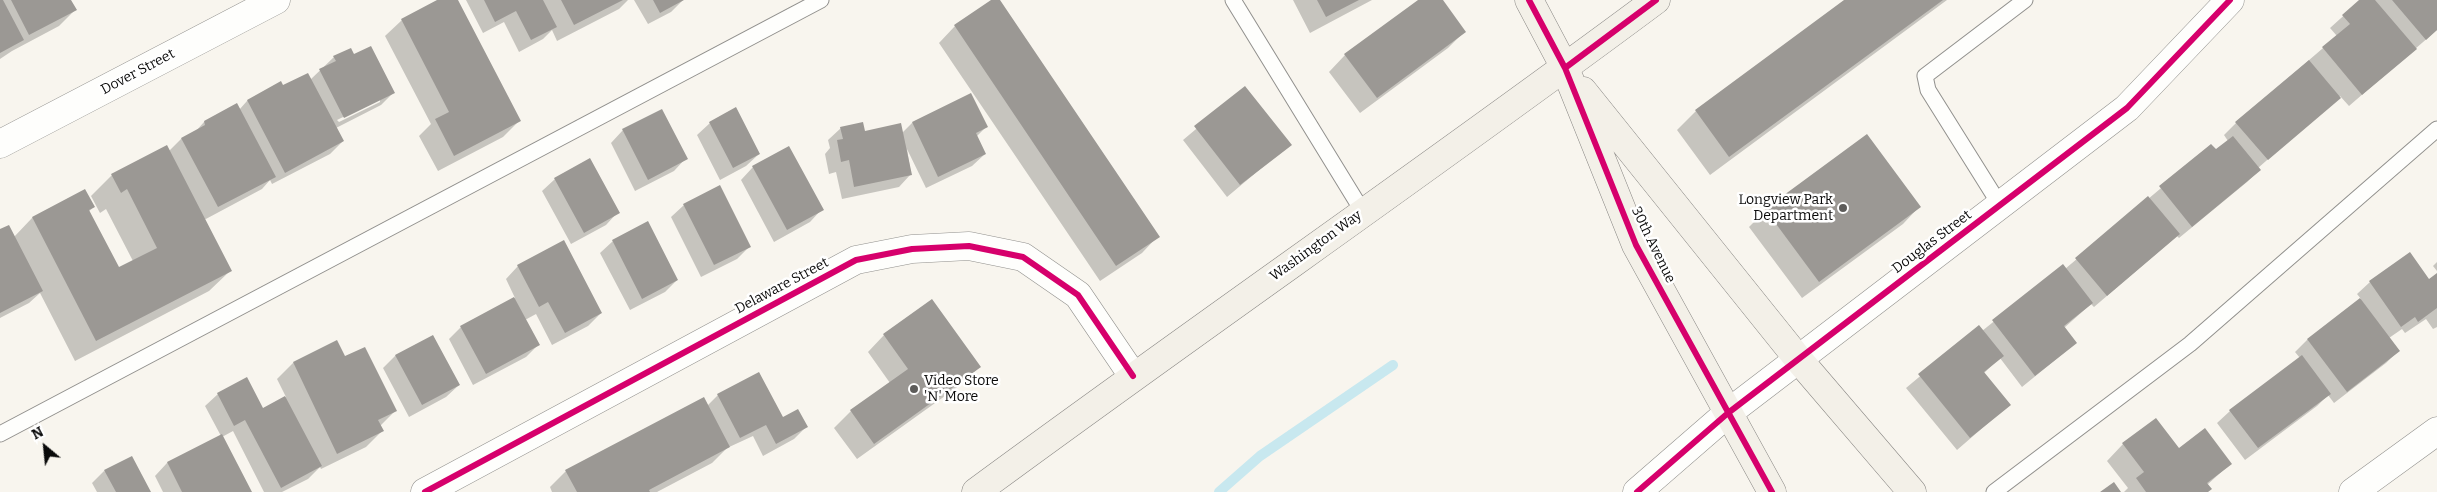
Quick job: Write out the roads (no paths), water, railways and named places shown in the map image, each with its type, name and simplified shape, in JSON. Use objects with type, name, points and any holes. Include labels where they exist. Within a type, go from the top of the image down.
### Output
[{"type":"street","name":"Dover Street","points":[[0,144],[276,0]]},
{"type":"street","name":"30th Avenue","points":[[1529,0],[1565,68],[1636,245],[1772,492]]},
{"type":"street","name":"Washington Way","points":[[976,492],[1133,376],[1565,68],[1656,0]]},
{"type":"street","name":"Douglas Street","points":[[1637,492],[1728,413],[2127,108],[2220,4]]},
{"type":"street","name":"30th Avenue","points":[[1565,68],[1799,360],[1912,492]]},
{"type":"street","name":"Delaware Street","points":[[425,492],[856,260],[912,249],[969,246],[1023,257],[1078,295],[1133,376]]},
{"type":"street","points":[[2353,492],[2437,430]]},
{"type":"lane","points":[[0,434],[821,0]]},
{"type":"lane","points":[[1233,0],[1363,212]]},
{"type":"lane","points":[[2000,205],[1928,90],[1925,76],[2025,0]]},
{"type":"lane","points":[[1994,492],[2190,344],[2437,129]]},
{"type":"waterway","points":[[1219,492],[1260,456],[1393,365]]},
{"type":"place","name":"Longview Park Department","points":[[1843,208]]},
{"type":"place","name":"Video Store 'N' More","points":[[914,389]]}]
